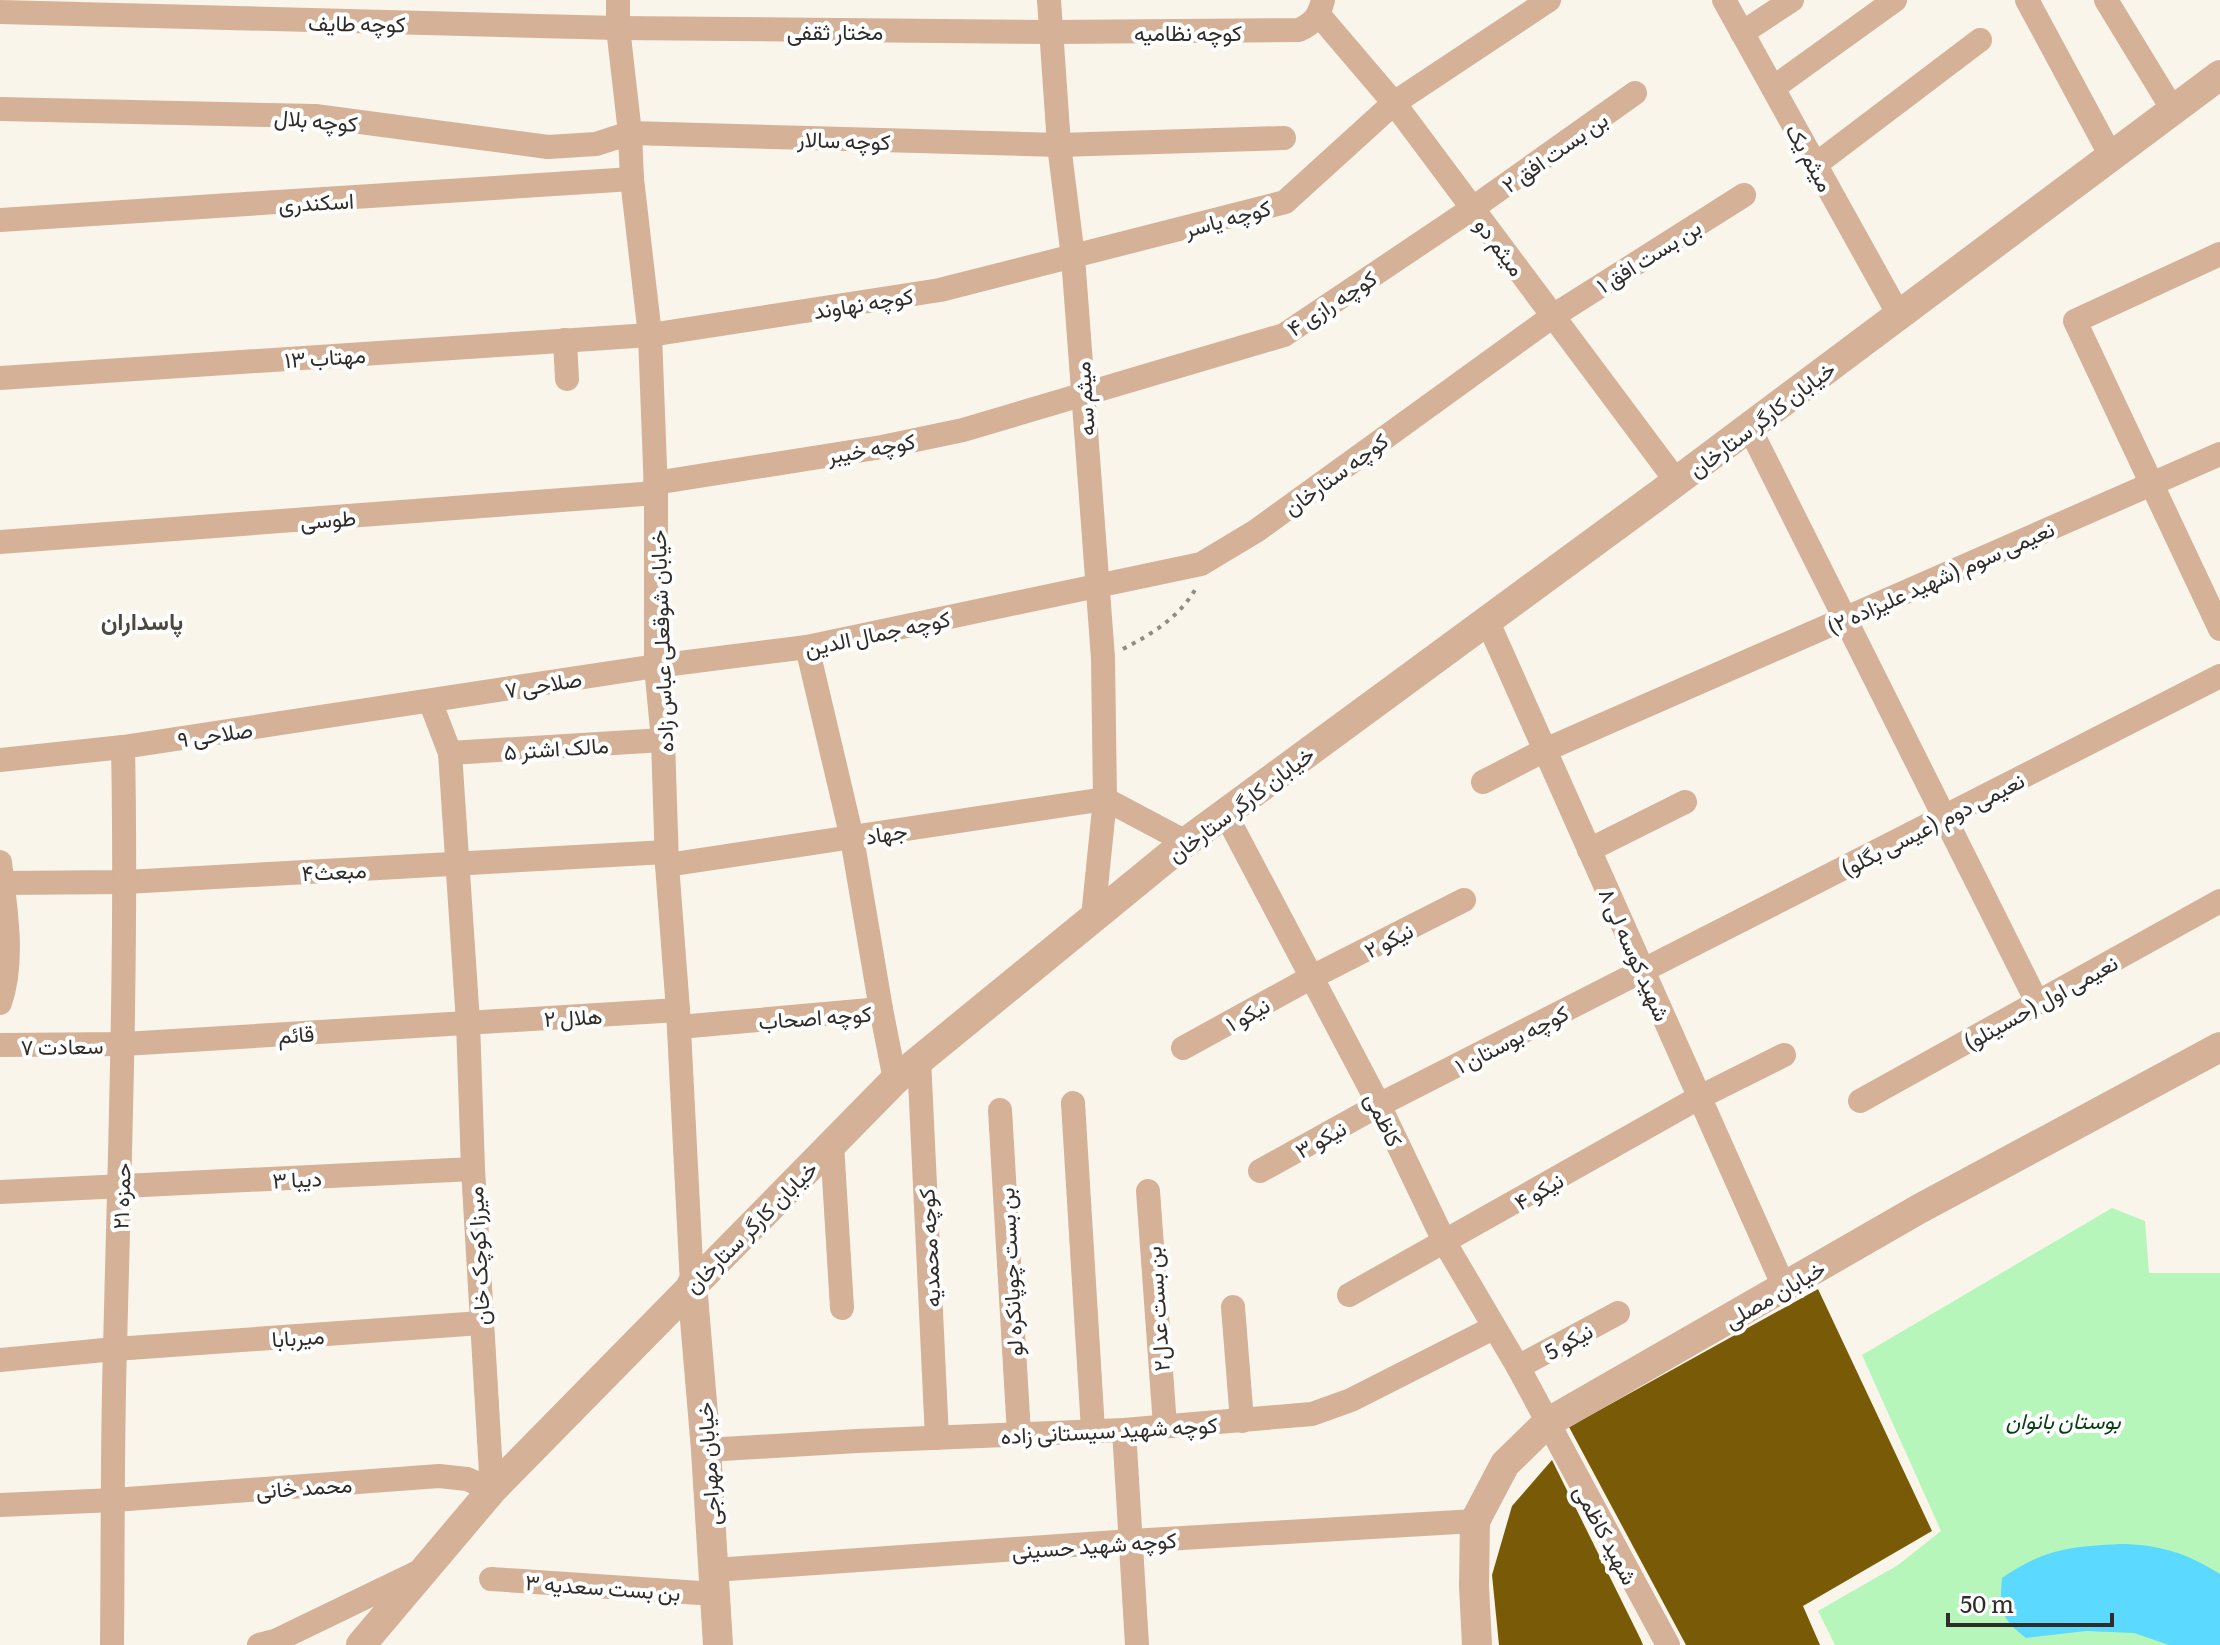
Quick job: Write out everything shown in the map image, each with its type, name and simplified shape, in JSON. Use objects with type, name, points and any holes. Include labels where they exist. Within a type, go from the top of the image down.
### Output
[{"type":"street","name":"خیابان شوقعلی عباس زاده","points":[[618,0],[632,179],[650,335],[656,488],[656,666],[663,740],[666,859],[679,1019],[692,1284]]},
{"type":"street","name":"میثم سه","points":[[1049,0],[1059,145],[1073,257],[1103,658],[1105,799],[1093,917]]},
{"type":"street","name":"کوچه یاسر","points":[[1073,257],[1285,202],[1394,103],[1549,0]]},
{"type":"street","name":"میثم یک","points":[[1724,0],[1899,315]]},
{"type":"street","points":[[1742,33],[1792,0]]},
{"type":"street","points":[[1773,88],[1895,0]]},
{"type":"street","points":[[2027,0],[2111,156]]},
{"type":"street","points":[[2106,0],[2173,110]]},
{"type":"street","name":"کوچه نظامیه","points":[[1052,32],[1299,30],[1311,24],[1320,5]]},
{"type":"street","name":"میثم دو","points":[[1320,5],[1677,482]]},
{"type":"street","name":"کوچه طایف","points":[[0,12],[618,28]]},
{"type":"street","name":"مختار ثقفی","points":[[618,28],[1052,32]]},
{"type":"street","points":[[1815,165],[1980,40]]},
{"type":"street","name":"خیابان کارگر ستارخان","points":[[361,1645],[492,1490],[692,1284],[919,1059],[1186,842],[1677,482],[2220,75]]},
{"type":"street","name":"بن بست افق ۲","points":[[1473,208],[1635,93]]},
{"type":"street","name":"کوچه بلال","points":[[0,109],[315,116],[548,147],[596,144],[630,133]]},
{"type":"street","name":"کوچه سالار","points":[[630,133],[1059,145],[1284,138]]},
{"type":"street","name":"اسکندری","points":[[0,220],[632,179]]},
{"type":"street","name":"بن بست افق ۱","points":[[1553,316],[1744,195]]},
{"type":"street","name":"کوچه رازی ۴","points":[[1083,393],[1284,335],[1473,208]]},
{"type":"street","points":[[2220,254],[2075,321],[2220,629]]},
{"type":"street","name":"کوچه نهاوند","points":[[650,335],[940,290],[1073,257]]},
{"type":"street","name":"کوچه ستارخان","points":[[1096,585],[1201,564],[1256,531],[1553,316]]},
{"type":"street","name":"مهتاب ۱۳","points":[[0,378],[650,335]]},
{"type":"street","points":[[565,340],[567,379]]},
{"type":"street","name":"کوچه خیبر","points":[[656,488],[963,430],[1083,393]]},
{"type":"street","points":[[1749,427],[2037,1002]]},
{"type":"street","name":"نعیمی سوم (شهید علیزاده ۲)","points":[[1483,782],[1545,750],[2220,454]]},
{"type":"street","name":"طوسی","points":[[0,542],[656,488]]},
{"type":"street","name":"کوچه جمال الدین","points":[[656,666],[807,647],[1096,585]]},
{"type":"street","name":"شهید کوسه لی ۸","points":[[1487,620],[1784,1287]]},
{"type":"street","points":[[807,647],[852,838],[881,1009]]},
{"type":"street","name":"صلاحی ۷","points":[[430,701],[656,666]]},
{"type":"street","name":"نعیمی دوم (عیسی بگلو)","points":[[1643,970],[2220,676]]},
{"type":"street","name":"صلاحی ۹","points":[[0,760],[123,747],[430,701]]},
{"type":"street","name":"میرزا کوچک خان","points":[[430,701],[450,753],[468,1022],[473,1169],[492,1490]]},
{"type":"street","name":"مالک اشتر ۵","points":[[450,753],[663,740]]},
{"type":"street","name":"حمزه ۲۱","points":[[112,1645],[115,1349],[126,882],[123,747]]},
{"type":"street","points":[[1105,799],[1186,842]]},
{"type":"street","name":"جهاد","points":[[666,859],[852,838],[1105,799]]},
{"type":"street","points":[[1589,850],[1685,802]]},
{"type":"street","name":"کاظمی","points":[[1225,813],[1379,1105],[1445,1243],[1547,1423]]},
{"type":"street","name":"مبعث۴","points":[[1,873],[126,882],[458,863],[666,859]]},
{"type":"street","points":[[1,873],[8,945],[1,994]]},
{"type":"street","name":"نیکو ۲","points":[[1312,977],[1464,900]]},
{"type":"street","name":"نعیمی اول (حسینلو)","points":[[1860,1101],[2220,901]]},
{"type":"street","name":"کوچه بوستان ۱","points":[[1379,1105],[1643,970]]},
{"type":"street","name":"نیکو ۱","points":[[1183,1048],[1312,977]]},
{"type":"street","name":"کوچه اصحاب","points":[[679,1019],[881,1009],[895,1080]]},
{"type":"street","name":"هلال ۲","points":[[468,1022],[679,1019]]},
{"type":"street","name":"قائم","points":[[124,1044],[468,1022]]},
{"type":"street","name":"سعادت ۷","points":[[0,1045],[124,1044]]},
{"type":"street","name":"خیابان مصلی","points":[[1477,1645],[1475,1521],[1505,1464],[1547,1423],[1919,1209],[2220,1047]]},
{"type":"street","name":"نیکو ۴","points":[[1349,1295],[1700,1097],[1784,1055]]},
{"type":"street","name":"کوچه محمدیه","points":[[919,1059],[937,1438]]},
{"type":"street","points":[[1073,1103],[1093,1430]]},
{"type":"street","name":"نیکو ۳","points":[[1260,1171],[1379,1105]]},
{"type":"street","name":"بن بست چوپانکره لو","points":[[1000,1110],[1019,1434]]},
{"type":"street","points":[[832,1144],[842,1308]]},
{"type":"street","name":"دیبا ۳","points":[[0,1192],[473,1169]]},
{"type":"street","name":"بن بست عدل۲","points":[[1148,1191],[1165,1426]]},
{"type":"street","name":"خیابان مهراجی","points":[[692,1284],[718,1645]]},
{"type":"street","points":[[1233,1307],[1242,1421]]},
{"type":"street","name":"نیکو 5","points":[[1518,1367],[1618,1313]]},
{"type":"street","name":"میربابا","points":[[0,1360],[481,1323]]},
{"type":"street","name":"کوچه شهید سیستانی زاده","points":[[706,1450],[1124,1430],[1312,1414],[1351,1400],[1493,1328]]},
{"type":"street","name":"شهید کاظمی","points":[[1547,1423],[1668,1645]]},
{"type":"street","points":[[1124,1430],[1137,1645]]},
{"type":"street","name":"محمد خانی","points":[[0,1505],[114,1500],[439,1476],[467,1479],[492,1490]]},
{"type":"street","name":"کوچه شهید حسینی","points":[[715,1582],[1131,1541],[1475,1521]]},
{"type":"street","points":[[259,1645],[275,1641],[429,1567]]},
{"type":"street","name":"بن بست سعدیه ۳","points":[[491,1579],[715,1582]]},
{"type":"path","points":[[1103,658],[1159,628],[1184,609],[1195,589],[1201,564]]},
{"type":"green space","name":"بوستان بانوان","points":[[2112,1208],[2145,1221],[2149,1273],[2220,1273],[2220,1645],[1835,1645],[1818,1611],[1898,1565],[1941,1531],[1862,1355]]},
{"type":"water","points":[[2119,1544],[2172,1551],[2220,1574],[2220,1645],[2169,1645],[2134,1633],[2086,1631],[2026,1638],[2011,1625],[2002,1606],[2002,1578],[2044,1555],[2086,1546]]},
{"type":"building","points":[[1818,1289],[1932,1531],[1803,1606],[1820,1645],[1686,1645],[1569,1427]]},
{"type":"building","points":[[1552,1460],[1643,1645],[1499,1645],[1492,1575],[1512,1506]]},
{"type":"district","name":"پاسداران","points":[[142,619]]}]
